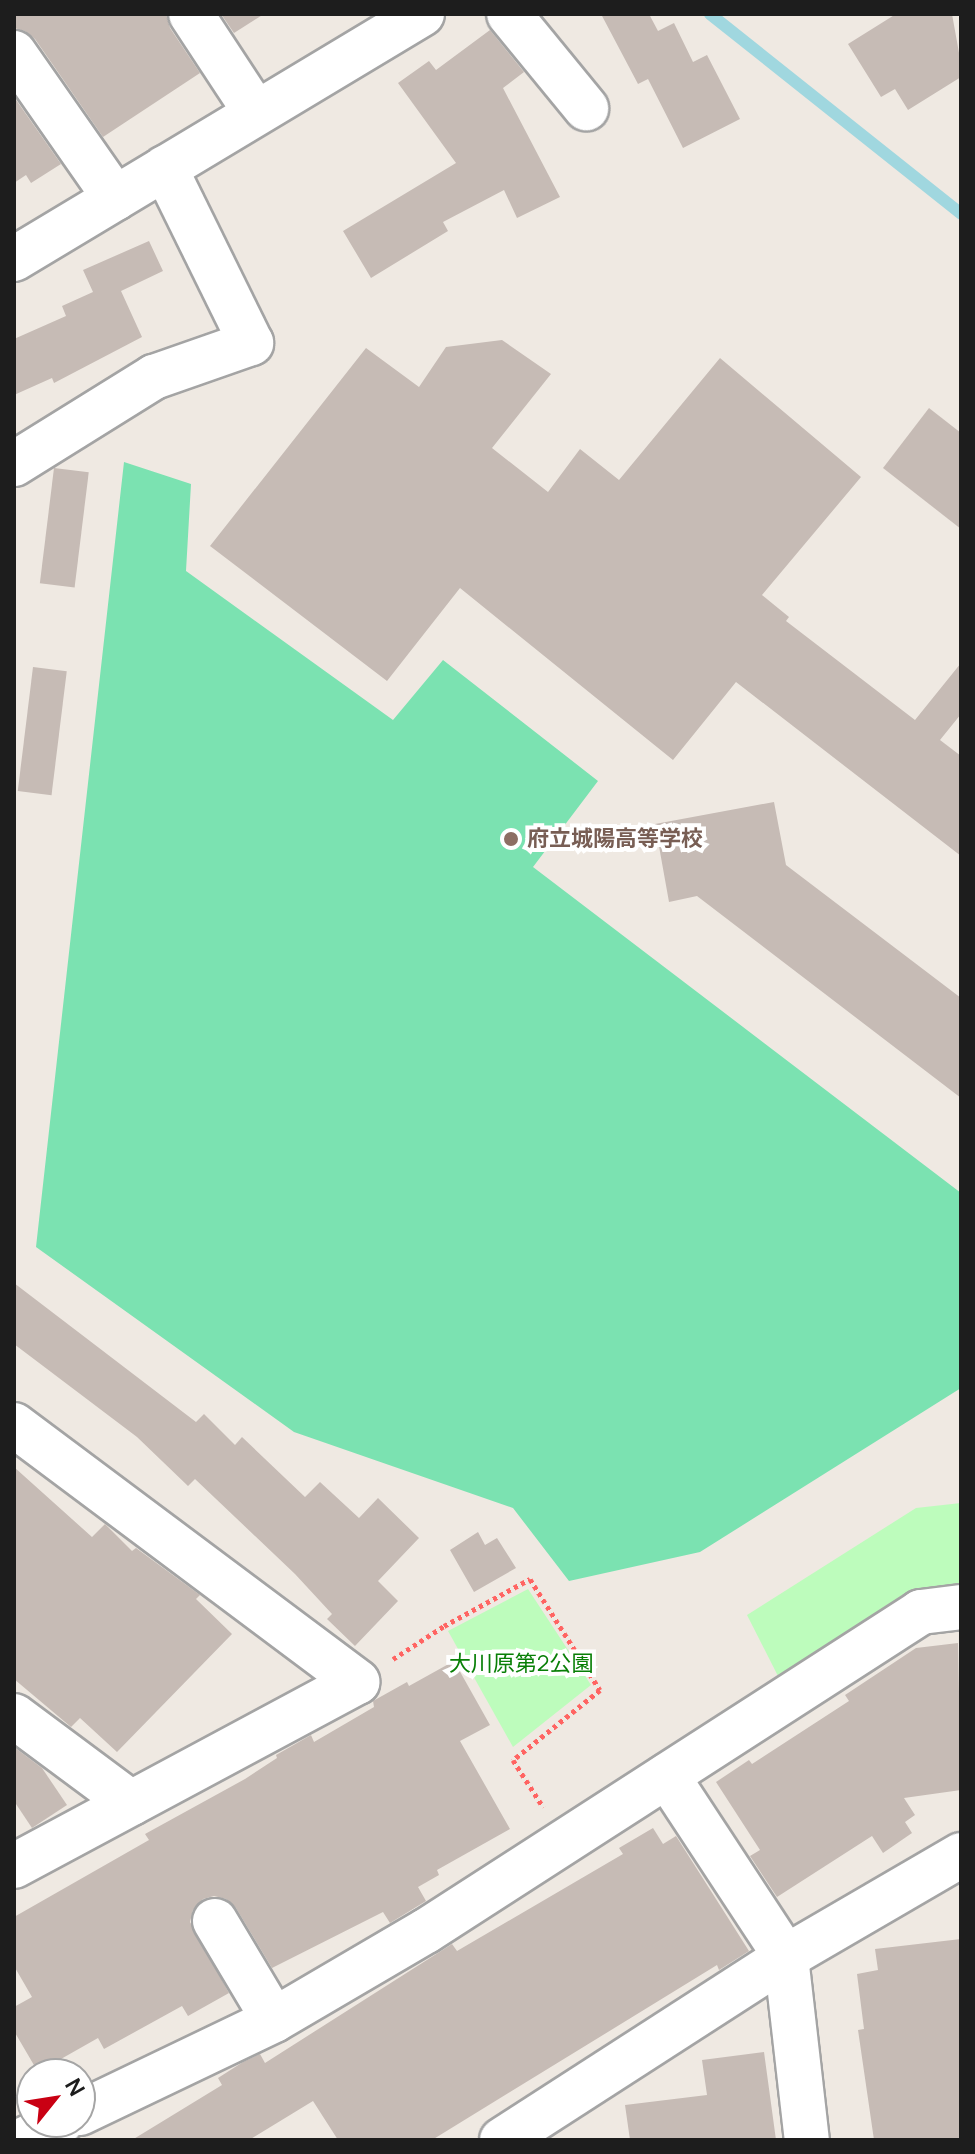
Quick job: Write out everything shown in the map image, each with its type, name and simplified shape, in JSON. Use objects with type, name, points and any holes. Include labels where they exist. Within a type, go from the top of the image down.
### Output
[{"type":"street","points":[[191,14],[256,113]]},
{"type":"street","points":[[509,14],[586,108]]},
{"type":"street","points":[[14,259],[415,16]]},
{"type":"street","points":[[14,53],[115,198]]},
{"type":"street","points":[[14,464],[154,377],[251,343],[165,168]]},
{"type":"street","points":[[14,1425],[357,1682],[14,1866]]},
{"type":"street","points":[[96,2105],[274,2020],[426,1931],[921,1612],[961,1607]]},
{"type":"street","points":[[14,1716],[131,1803]]},
{"type":"street","points":[[667,1776],[786,1957],[807,2140]]},
{"type":"street","points":[[502,2140],[558,2124],[786,1957],[961,1855]]},
{"type":"street","points":[[215,1921],[274,2020]]},
{"type":"path","points":[[357,1682],[444,1626],[530,1579],[600,1690],[513,1760],[565,1842]]},
{"type":"green space","points":[[124,462],[191,484],[186,571],[393,720],[443,660],[598,781],[533,867],[961,1193],[961,1388],[700,1552],[569,1581],[513,1508],[294,1432],[36,1247]]},
{"type":"green space","points":[[961,1503],[961,1590],[779,1678],[747,1615],[916,1508]]},
{"type":"green space","name":"大川原第2公園","points":[[528,1589],[591,1685],[513,1747],[448,1631]]},
{"type":"building","points":[[14,14],[166,14],[170,28],[200,73],[103,137],[35,39],[25,31],[14,28]]},
{"type":"building","points":[[221,14],[264,14],[234,33]]},
{"type":"building","points":[[601,14],[649,14],[658,31],[674,23],[693,62],[707,55],[740,119],[683,148],[648,79],[638,84]]},
{"type":"building","points":[[896,14],[952,14],[961,64],[961,77],[908,110],[895,89],[881,97],[848,44]]},
{"type":"building","points":[[490,30],[524,72],[503,88],[560,197],[517,218],[504,190],[443,222],[448,231],[371,278],[343,231],[456,163],[398,83],[429,61],[436,70]]},
{"type":"building","points":[[14,97],[61,164],[31,183],[26,175],[14,183]]},
{"type":"building","points":[[149,241],[163,271],[121,291],[142,337],[54,383],[52,378],[14,395],[14,339],[66,316],[62,306],[93,292],[83,270]]},
{"type":"building","points":[[502,340],[551,374],[492,448],[548,492],[580,449],[619,480],[720,358],[861,477],[762,595],[789,617],[786,621],[915,720],[961,663],[961,714],[940,740],[961,756],[961,856],[736,682],[673,760],[460,588],[387,681],[210,546],[366,348],[419,387],[446,347]]},
{"type":"building","points":[[929,408],[961,433],[961,529],[883,468]]},
{"type":"building","points":[[54,468],[89,472],[75,587],[40,583]]},
{"type":"building","points":[[33,667],[67,671],[52,795],[18,791]]},
{"type":"building","points":[[774,802],[786,865],[961,998],[961,1098],[697,896],[669,902],[655,824]]},
{"type":"building","points":[[14,1283],[196,1422],[204,1414],[235,1445],[242,1437],[305,1497],[320,1482],[359,1518],[378,1498],[419,1538],[378,1581],[398,1601],[355,1646],[327,1619],[332,1614],[295,1574],[195,1479],[188,1486],[137,1437],[14,1344]]},
{"type":"building","points":[[14,1467],[92,1537],[105,1524],[132,1551],[136,1548],[200,1595],[196,1599],[232,1634],[117,1752],[80,1718],[71,1727],[14,1679]]},
{"type":"building","points":[[478,1532],[485,1545],[497,1538],[516,1568],[474,1592],[450,1550]]},
{"type":"building","points":[[958,1643],[961,1790],[904,1798],[915,1815],[905,1822],[912,1833],[883,1853],[872,1836],[777,1897],[750,1856],[760,1850],[716,1782],[749,1760],[752,1764],[849,1701],[845,1695],[916,1648]]},
{"type":"building","points":[[454,1661],[490,1725],[460,1741],[510,1829],[437,1870],[439,1875],[418,1887],[426,1901],[390,1923],[383,1912],[272,1968],[236,1908],[226,1899],[214,1896],[203,1899],[193,1910],[190,1922],[229,1993],[188,2016],[182,2006],[104,2049],[98,2038],[63,2058],[30,2058],[14,2031],[14,2007],[32,1997],[14,1966],[14,1917],[149,1840],[145,1834],[245,1779],[277,1758],[276,1755],[311,1735],[314,1742],[374,1707],[373,1701],[407,1682],[409,1686]]},
{"type":"building","points":[[14,1747],[42,1768],[67,1805],[32,1828],[14,1801]]},
{"type":"building","points":[[653,1828],[663,1844],[676,1836],[749,1951],[719,1970],[717,1965],[432,2140],[338,2140],[313,2101],[249,2140],[132,2140],[222,2085],[218,2078],[243,2062],[260,2054],[265,2063],[452,1944],[457,1951],[623,1854],[619,1848]]},
{"type":"building","points":[[961,1939],[961,2140],[874,2140],[858,2030],[864,2029],[857,1974],[878,1970],[875,1949]]},
{"type":"building","points":[[764,2052],[776,2140],[630,2140],[625,2105],[707,2095],[702,2060]]},
{"type":"waterway","points":[[710,14],[961,214]]},
{"type":"place","name":"府立城陽高等学校","points":[[511,839]]}]
